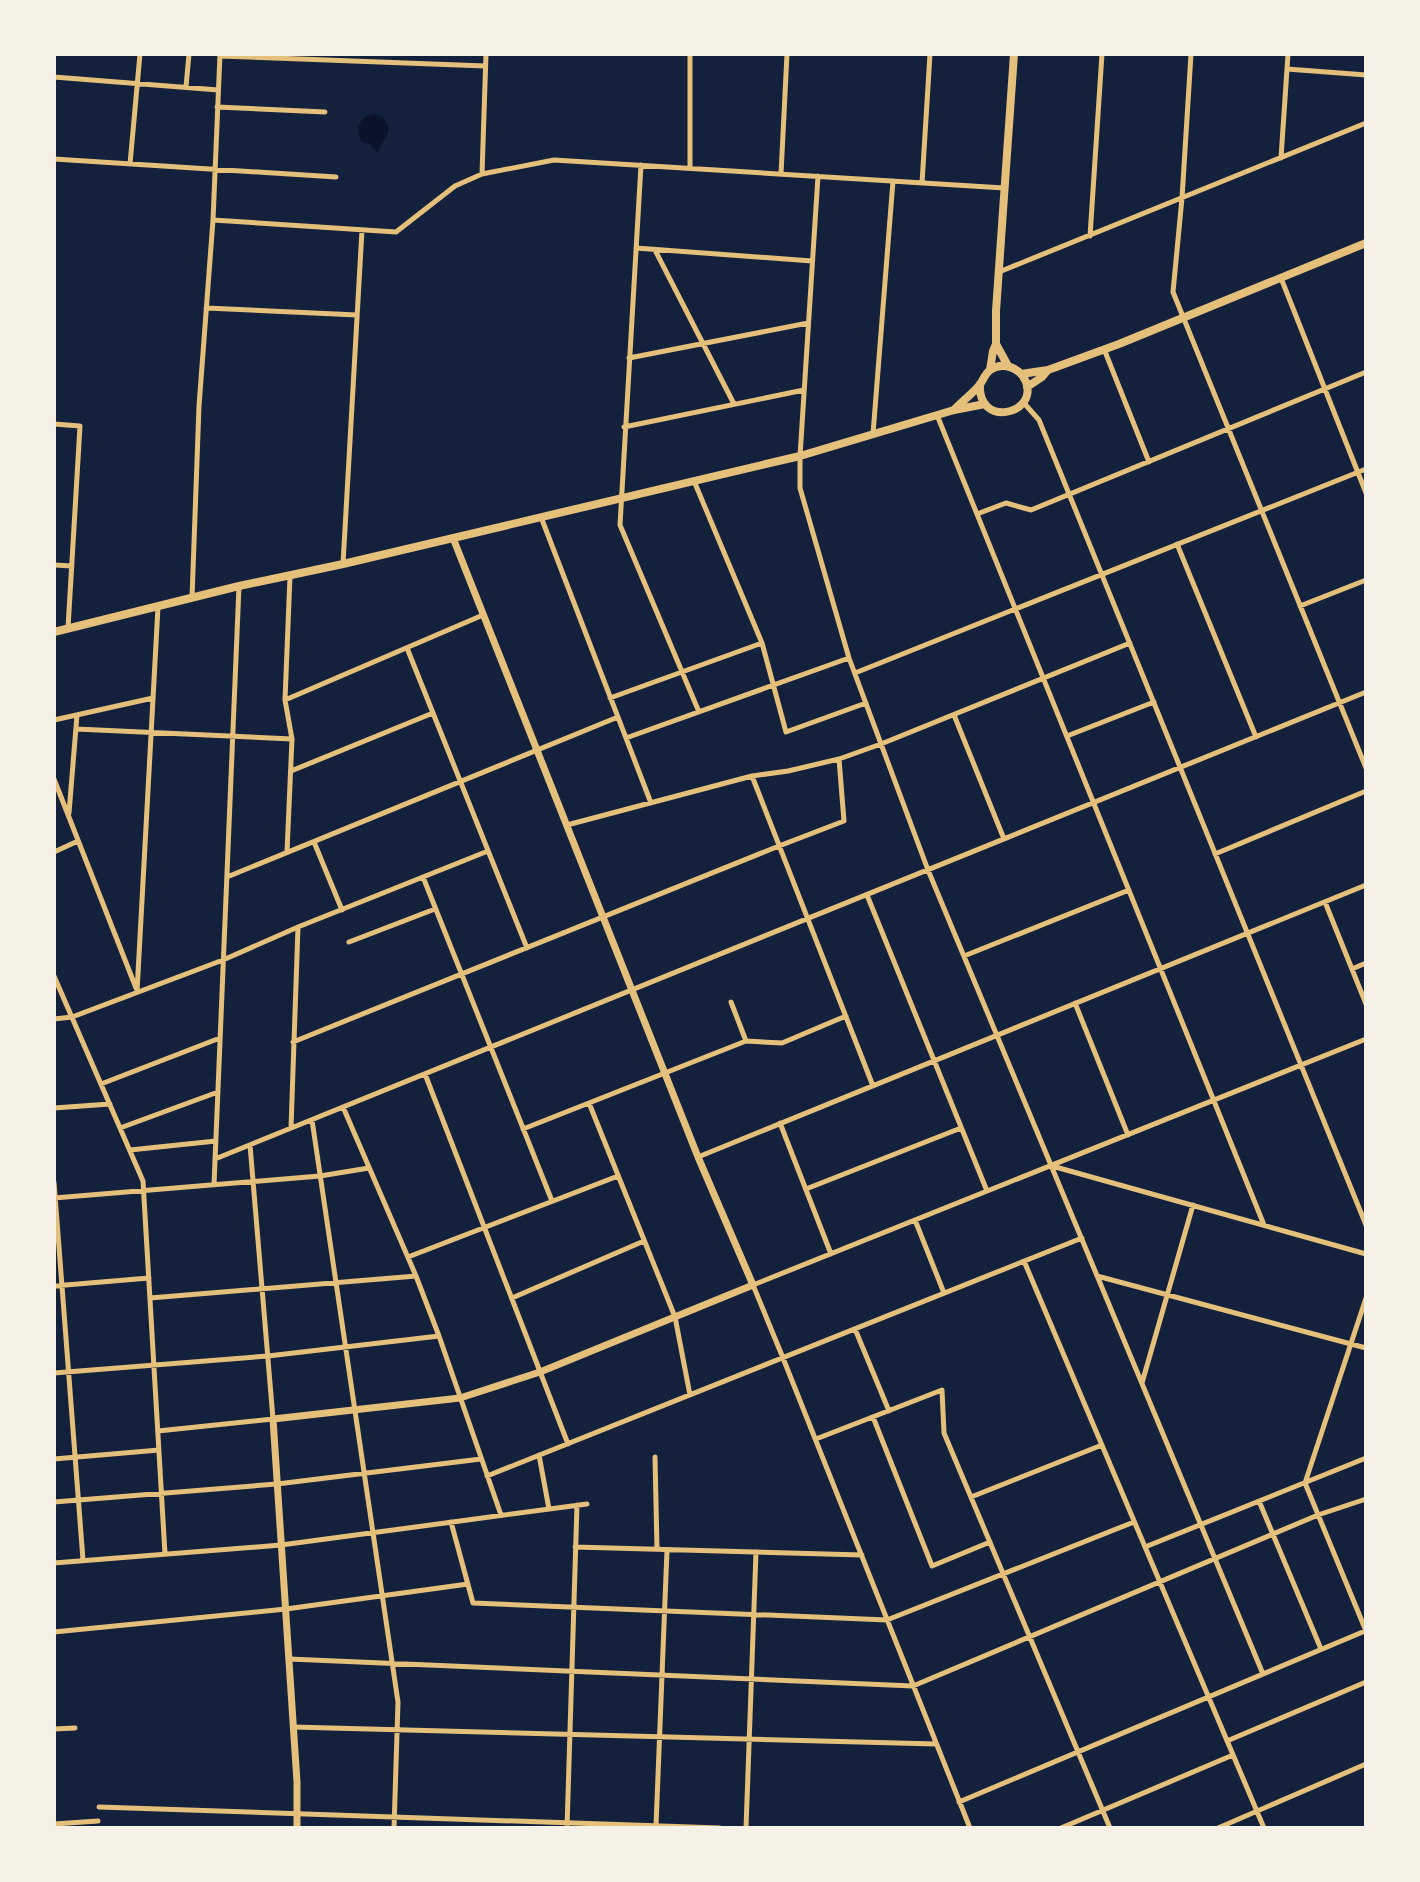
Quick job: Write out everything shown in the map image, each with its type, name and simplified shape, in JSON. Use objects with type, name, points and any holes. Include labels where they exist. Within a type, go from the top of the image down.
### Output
[{"type":"main road","points":[[989,370],[996,344],[1014,54]]},
{"type":"main road","points":[[1021,374],[1048,370],[1104,349],[1366,243]]},
{"type":"main road","points":[[980,384],[981,398],[991,410],[1005,413],[1019,407],[1023,402],[1027,387],[1021,374],[1008,366],[996,344]]},
{"type":"main road","points":[[954,410],[980,384],[989,370],[1008,366]]},
{"type":"main road","points":[[1027,387],[1048,370]]},
{"type":"main road","points":[[54,632],[239,586],[800,456],[954,410],[985,404]]},
{"type":"main road","points":[[297,1828],[297,1782],[273,1419],[460,1398],[540,1372],[753,1285],[698,1157],[453,538]]},
{"type":"street","points":[[130,163],[140,54]]},
{"type":"street","points":[[186,87],[189,54]]},
{"type":"street","points":[[482,174],[486,54]]},
{"type":"street","points":[[690,54],[690,168]]},
{"type":"street","points":[[781,174],[788,54]]},
{"type":"street","points":[[922,183],[930,54]]},
{"type":"street","points":[[1090,236],[1102,54]]},
{"type":"street","points":[[1184,54],[1191,55],[1173,292],[1366,768]]},
{"type":"street","points":[[1281,158],[1288,54]]},
{"type":"street","points":[[192,598],[199,406],[213,220],[220,55],[485,66]]},
{"type":"street","points":[[1287,69],[1366,75]]},
{"type":"street","points":[[54,77],[218,90]]},
{"type":"street","points":[[217,107],[325,112]]},
{"type":"street","points":[[999,272],[1366,123]]},
{"type":"street","points":[[54,159],[336,177]]},
{"type":"street","points":[[213,220],[396,232],[455,186],[482,174],[554,160],[1004,188]]},
{"type":"street","points":[[641,165],[620,525],[699,712]]},
{"type":"street","points":[[818,176],[800,488],[849,658],[928,870],[1263,1674]]},
{"type":"street","points":[[873,434],[893,181]]},
{"type":"street","points":[[343,564],[362,230]]},
{"type":"street","points":[[636,248],[812,261]]},
{"type":"street","points":[[655,250],[734,404]]},
{"type":"street","points":[[1281,278],[1366,493]]},
{"type":"street","points":[[206,308],[357,315]]},
{"type":"street","points":[[629,358],[808,323]]},
{"type":"street","points":[[1104,349],[1149,462]]},
{"type":"street","points":[[977,514],[1006,503],[1031,510],[1366,372]]},
{"type":"street","points":[[624,427],[804,390]]},
{"type":"street","points":[[1023,402],[1039,420],[1366,1225]]},
{"type":"street","points":[[937,415],[1264,1225]]},
{"type":"street","points":[[54,424],[80,426],[68,628]]},
{"type":"street","points":[[855,673],[1366,469]]},
{"type":"street","points":[[694,481],[762,643],[786,732],[866,703]]},
{"type":"street","points":[[541,517],[651,803]]},
{"type":"street","points":[[1177,544],[1256,737]]},
{"type":"street","points":[[54,565],[72,566]]},
{"type":"street","points":[[287,852],[292,738],[285,700],[290,576]]},
{"type":"street","points":[[1300,606],[1366,580]]},
{"type":"street","points":[[214,1185],[239,586]]},
{"type":"street","points":[[137,992],[158,607]]},
{"type":"street","points":[[285,700],[484,615]]},
{"type":"street","points":[[610,698],[762,643]]},
{"type":"street","points":[[567,825],[752,776],[839,759],[1130,643]]},
{"type":"street","points":[[407,648],[527,948]]},
{"type":"street","points":[[626,738],[849,658]]},
{"type":"street","points":[[215,1159],[1366,692]]},
{"type":"street","points":[[54,720],[153,698]]},
{"type":"street","points":[[1067,736],[1154,702]]},
{"type":"street","points":[[291,771],[433,713]]},
{"type":"street","points":[[69,816],[77,715]]},
{"type":"street","points":[[954,715],[1004,839]]},
{"type":"street","points":[[227,877],[618,717]]},
{"type":"street","points":[[76,729],[292,738]]},
{"type":"street","points":[[293,1042],[844,821],[839,759]]},
{"type":"street","points":[[752,776],[873,1086]]},
{"type":"street","points":[[54,779],[137,992]]},
{"type":"street","points":[[1215,854],[1366,791]]},
{"type":"street","points":[[54,852],[78,841]]},
{"type":"street","points":[[314,842],[342,910]]},
{"type":"street","points":[[54,1018],[72,1017],[223,960],[488,851]]},
{"type":"street","points":[[423,877],[552,1201]]},
{"type":"street","points":[[698,1157],[1366,885]]},
{"type":"street","points":[[964,956],[1129,890]]},
{"type":"street","points":[[867,895],[987,1191]]},
{"type":"street","points":[[1325,902],[1366,1004]]},
{"type":"street","points":[[349,942],[435,909]]},
{"type":"street","points":[[291,1128],[298,927]]},
{"type":"street","points":[[1352,969],[1366,963]]},
{"type":"street","points":[[54,976],[143,1181],[165,1554]]},
{"type":"street","points":[[731,1002],[746,1041]]},
{"type":"street","points":[[1075,1003],[1128,1135]]},
{"type":"street","points":[[523,1129],[746,1041],[782,1043],[846,1016]]},
{"type":"street","points":[[101,1084],[220,1038]]},
{"type":"street","points":[[970,1828],[753,1285],[1366,1040]]},
{"type":"street","points":[[425,1074],[568,1444]]},
{"type":"street","points":[[120,1128],[218,1092]]},
{"type":"street","points":[[589,1103],[675,1317],[690,1395]]},
{"type":"street","points":[[54,1108],[110,1104]]},
{"type":"street","points":[[343,1107],[416,1276],[501,1515]]},
{"type":"street","points":[[312,1120],[398,1702],[394,1828]]},
{"type":"street","points":[[780,1124],[831,1254]]},
{"type":"street","points":[[806,1189],[961,1128]]},
{"type":"street","points":[[130,1150],[216,1141]]},
{"type":"street","points":[[158,1431],[273,1419],[250,1145]]},
{"type":"street","points":[[1051,1166],[1366,1254]]},
{"type":"street","points":[[55,1198],[320,1176],[369,1168]]},
{"type":"street","points":[[408,1257],[618,1176]]},
{"type":"street","points":[[54,1182],[83,1560]]},
{"type":"street","points":[[1142,1383],[1193,1205]]},
{"type":"street","points":[[915,1220],[944,1293]]},
{"type":"street","points":[[487,1476],[1082,1238]]},
{"type":"street","points":[[512,1298],[644,1241]]},
{"type":"street","points":[[1024,1261],[1264,1828]]},
{"type":"street","points":[[150,1298],[416,1276]]},
{"type":"street","points":[[1097,1276],[1366,1348]]},
{"type":"street","points":[[54,1286],[149,1278]]},
{"type":"street","points":[[960,1802],[1366,1631],[1305,1483],[1366,1298]]},
{"type":"street","points":[[855,1329],[889,1411]]},
{"type":"street","points":[[54,1373],[268,1356],[439,1336]]},
{"type":"street","points":[[816,1439],[942,1390],[944,1433],[1110,1828]]},
{"type":"street","points":[[873,1417],[932,1566],[990,1542]]},
{"type":"street","points":[[971,1497],[1102,1445]]},
{"type":"street","points":[[54,1459],[159,1450]]},
{"type":"street","points":[[540,1455],[549,1509]]},
{"type":"street","points":[[655,1457],[657,1549]]},
{"type":"street","points":[[1145,1547],[1366,1458]]},
{"type":"street","points":[[54,1502],[277,1484],[481,1459]]},
{"type":"street","points":[[289,1659],[914,1686],[1318,1515],[1366,1499]]},
{"type":"street","points":[[1259,1501],[1321,1649]]},
{"type":"street","points":[[54,1563],[281,1545],[587,1504]]},
{"type":"street","points":[[567,1825],[577,1505]]},
{"type":"street","points":[[451,1522],[473,1603],[887,1620],[1134,1522]]},
{"type":"street","points":[[575,1547],[862,1555]]},
{"type":"street","points":[[656,1826],[667,1550]]},
{"type":"street","points":[[746,1828],[756,1552]]},
{"type":"street","points":[[54,1632],[285,1609],[468,1584]]},
{"type":"street","points":[[1356,1608],[1366,1604]]},
{"type":"street","points":[[1227,1741],[1366,1682]]},
{"type":"street","points":[[293,1727],[936,1744]]},
{"type":"street","points":[[54,1729],[75,1728]]},
{"type":"street","points":[[1061,1828],[1233,1755]]},
{"type":"street","points":[[1218,1828],[1366,1764]]},
{"type":"street","points":[[99,1807],[567,1825],[720,1828]]},
{"type":"street","points":[[54,1824],[98,1821]]},
{"type":"water","points":[[373,114],[384,119],[389,130],[377,153],[370,144],[362,142],[359,133],[361,121]]}]
